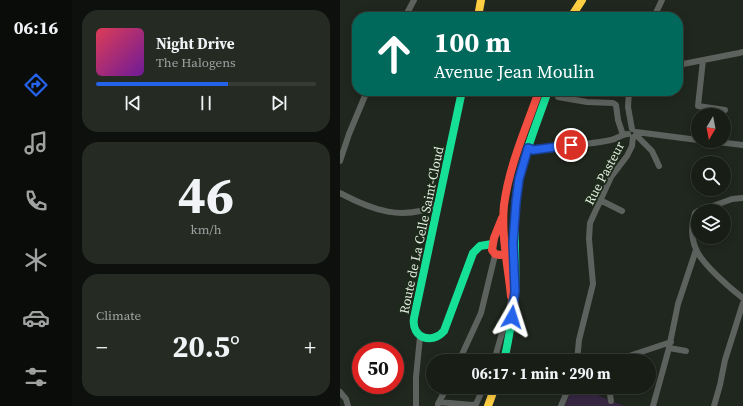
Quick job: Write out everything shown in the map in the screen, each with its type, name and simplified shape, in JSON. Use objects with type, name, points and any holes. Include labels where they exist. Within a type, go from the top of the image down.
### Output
[{"type":"main road","points":[[479,12],[481,0]]},
{"type":"main road","points":[[574,12],[582,0]]},
{"type":"main road","points":[[580,12],[588,0]]},
{"type":"main road","name":"Route de La Celle Saint-Cloud","points":[[420,336],[414,330],[414,318],[461,96]]},
{"type":"main road","points":[[492,244],[500,223],[509,177],[537,96]]},
{"type":"main road","points":[[512,304],[504,254],[511,241],[519,179],[546,96]]},
{"type":"main road","points":[[504,206],[504,235]]},
{"type":"main road","points":[[495,235],[504,235],[511,241]]},
{"type":"main road","points":[[420,336],[436,338],[441,335],[444,331],[473,253],[480,246],[492,244],[504,254],[515,291],[506,354]]},
{"type":"main road","points":[[488,406],[492,394]]},
{"type":"street","points":[[408,12],[414,0]]},
{"type":"street","points":[[656,12],[662,0]]},
{"type":"street","points":[[683,64],[743,52]]},
{"type":"street","points":[[703,60],[698,106],[712,108]]},
{"type":"street","points":[[340,161],[349,134],[365,96]]},
{"type":"street","points":[[629,96],[628,107],[631,134]]},
{"type":"street","points":[[558,97],[587,102],[613,103],[616,105],[618,120],[631,134],[652,151],[659,166]]},
{"type":"street","points":[[528,148],[533,150],[598,142],[612,140],[631,134],[691,139]]},
{"type":"street","name":"Rue Pasteur","points":[[578,354],[579,340],[593,284],[589,240],[590,223],[611,177],[627,156],[632,146],[631,134]]},
{"type":"street","points":[[731,144],[743,146]]},
{"type":"street","points":[[340,193],[371,208],[394,213],[416,212],[439,204]]},
{"type":"street","points":[[720,204],[743,198]]},
{"type":"street","points":[[600,200],[622,211]]},
{"type":"street","points":[[694,244],[696,250],[713,272],[743,298]]},
{"type":"street","points":[[653,406],[670,345],[678,304],[696,250]]},
{"type":"street","points":[[462,354],[481,313],[504,254]]},
{"type":"street","points":[[714,406],[725,360],[743,303]]},
{"type":"street","points":[[496,354],[501,334],[512,304]]},
{"type":"street","points":[[501,334],[508,345]]},
{"type":"street","points":[[416,406],[416,377],[420,336]]},
{"type":"street","points":[[638,354],[670,345],[686,351]]},
{"type":"street","points":[[340,392],[346,399],[348,406]]},
{"type":"street","points":[[444,394],[439,404],[472,405],[476,404],[481,394]]},
{"type":"street","points":[[561,406],[566,394]]},
{"type":"street","points":[[610,394],[611,401]]},
{"type":"shaded area","points":[[570,394],[594,394],[624,406],[565,406]]},
{"type":"traffic: fast","points":[[461,96],[414,318],[414,325],[419,335],[434,338],[444,331],[473,253],[480,246],[492,244]]},
{"type":"traffic: fast","points":[[505,354],[511,326],[515,291],[515,206],[519,178],[532,134],[546,96]]},
{"type":"traffic: slow","points":[[479,12],[481,0]]},
{"type":"traffic: slow","points":[[574,12],[582,0]]},
{"type":"traffic: slow","points":[[488,406],[492,394]]},
{"type":"traffic: jam","points":[[511,296],[503,228],[504,205],[506,190],[514,162],[537,96]]},
{"type":"traffic: jam","points":[[502,218],[494,238],[492,250],[495,254],[500,255],[510,253]]},
{"type":"route","points":[[512,317],[515,291],[513,243],[516,202],[519,179],[528,148],[533,150],[571,145]]}]
